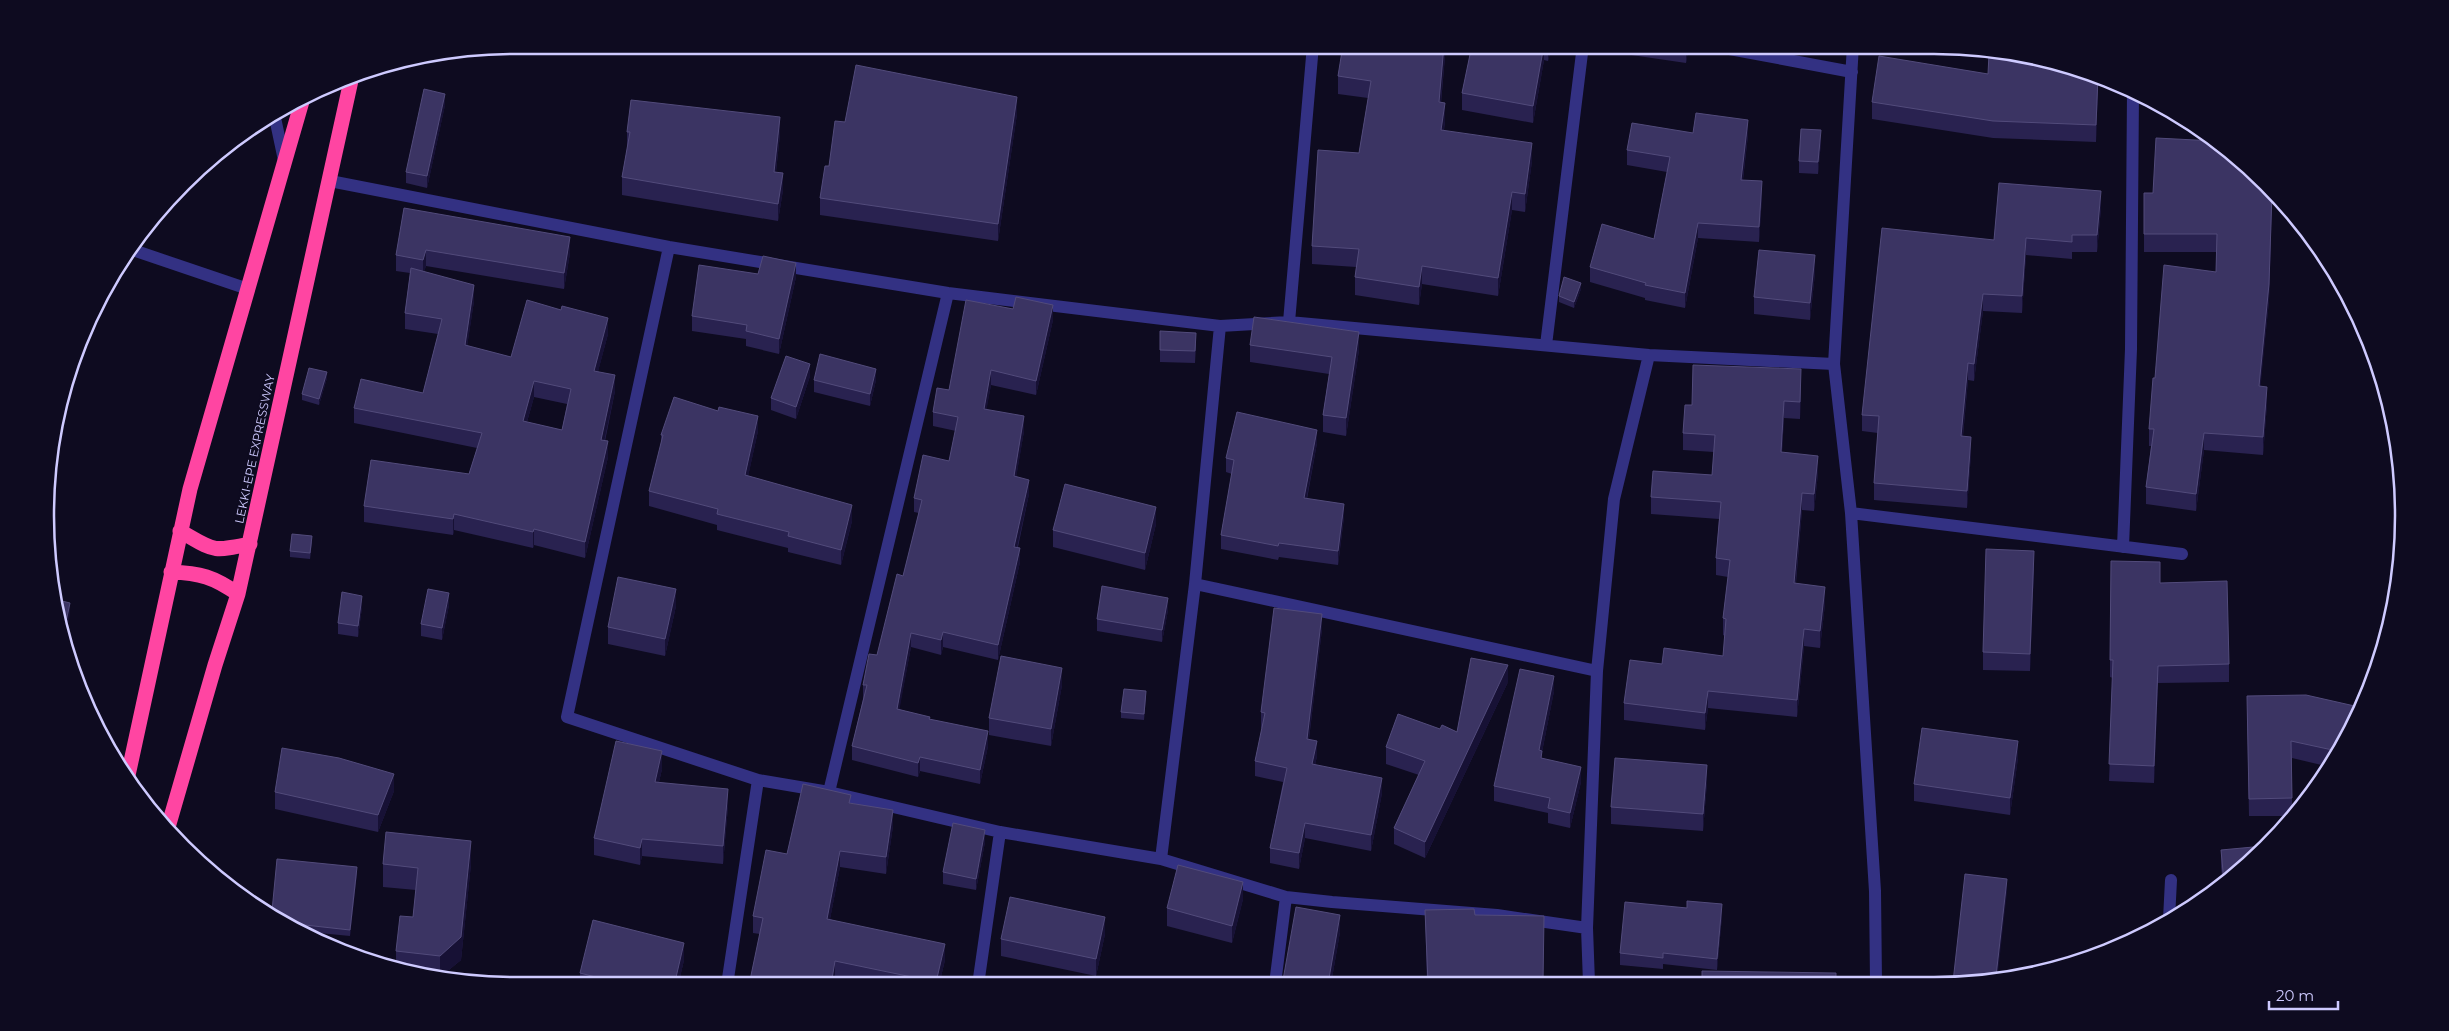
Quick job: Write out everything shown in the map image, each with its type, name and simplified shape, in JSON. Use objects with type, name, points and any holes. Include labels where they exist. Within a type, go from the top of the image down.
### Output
[{"type":"highway","name":"LEKKI-EPE EXPRESSWAY","points":[[170,822],[215,665],[238,594],[350,85]]},
{"type":"highway","points":[[130,768],[180,531],[301,107]]},
{"type":"highway","points":[[180,531],[208,549],[219,550],[250,544]]},
{"type":"highway","points":[[171,572],[207,576],[218,580],[238,594]]},
{"type":"street","points":[[1289,322],[1312,54]]},
{"type":"street","points":[[1546,345],[1583,54]]},
{"type":"street","points":[[1756,54],[1852,72]]},
{"type":"street","points":[[1852,54],[1834,364],[1851,513],[1876,891],[1876,977]]},
{"type":"street","points":[[2123,547],[2131,350],[2133,99]]},
{"type":"street","points":[[276,122],[285,165]]},
{"type":"street","points":[[330,181],[669,247],[948,292],[1220,326],[1289,322],[1649,355],[1834,364]]},
{"type":"street","points":[[669,247],[566,717],[758,780],[829,792],[1000,832],[1161,859],[1286,897],[1497,915],[1587,928]]},
{"type":"street","points":[[137,251],[248,289]]},
{"type":"street","points":[[829,792],[948,292]]},
{"type":"street","points":[[1161,859],[1195,584],[1220,326]]},
{"type":"street","points":[[1589,977],[1587,928],[1597,671],[1614,499],[1649,355]]},
{"type":"street","points":[[1851,513],[2182,554]]},
{"type":"street","points":[[1195,584],[1597,671]]},
{"type":"street","points":[[728,977],[758,780]]},
{"type":"street","points":[[979,977],[1000,832]]},
{"type":"street","points":[[2169,912],[2171,880]]},
{"type":"street","points":[[1276,977],[1286,897]]},
{"type":"building","points":[[1342,54],[1443,54],[1439,102],[1445,103],[1441,130],[1532,143],[1525,194],[1512,192],[1498,278],[1422,266],[1419,287],[1355,277],[1359,249],[1312,246],[1318,150],[1359,153],[1371,81],[1338,76]]},
{"type":"building","points":[[1470,54],[1542,54],[1533,106],[1462,93]]},
{"type":"building","points":[[1879,56],[1988,74],[1989,57],[2053,69],[2098,84],[2096,125],[1993,121],[1872,102]]},
{"type":"building","points":[[856,65],[1017,97],[998,224],[820,198],[825,166],[829,166],[835,121],[845,122]]},
{"type":"building","points":[[424,89],[445,94],[427,176],[406,172]]},
{"type":"building","points":[[631,100],[780,117],[774,172],[783,173],[778,204],[622,177],[630,132],[627,132]]},
{"type":"building","points":[[1696,113],[1748,120],[1741,180],[1762,181],[1759,227],[1698,223],[1685,293],[1645,285],[1646,283],[1590,267],[1602,224],[1654,239],[1670,157],[1627,150],[1632,123],[1693,133]]},
{"type":"building","points":[[1801,129],[1821,130],[1818,162],[1799,161]]},
{"type":"building","points":[[2156,138],[2202,140],[2238,168],[2272,201],[2269,284],[2259,386],[2267,387],[2263,437],[2204,433],[2196,494],[2146,487],[2154,429],[2149,429],[2153,378],[2155,378],[2164,265],[2216,272],[2217,234],[2144,234],[2144,193],[2153,193]]},
{"type":"building","points":[[1999,183],[2101,191],[2097,235],[2072,235],[2072,242],[2026,238],[2022,296],[1983,294],[1974,364],[1968,363],[1961,436],[1971,437],[1967,491],[1874,483],[1879,416],[1862,415],[1882,228],[1994,240]]},
{"type":"building","points":[[404,208],[570,237],[564,273],[426,250],[423,260],[396,255]]},
{"type":"building","points":[[1759,250],[1815,255],[1810,303],[1754,297]]},
{"type":"building","points":[[763,256],[796,263],[779,339],[746,331],[747,325],[692,316],[699,265],[758,274]]},
{"type":"building","points":[[411,268],[474,285],[465,345],[511,357],[527,300],[561,310],[562,306],[608,318],[594,371],[615,375],[601,440],[608,441],[585,542],[534,529],[533,532],[454,514],[453,519],[364,506],[371,460],[469,474],[482,433],[354,408],[361,379],[423,393],[442,319],[405,313]],"holes":[[[534,381],[571,389],[562,430],[523,421]]]},
{"type":"building","points":[[1564,277],[1581,283],[1574,302],[1559,296]]},
{"type":"building","points":[[1016,297],[1053,305],[1036,381],[991,370],[984,409],[1024,416],[1014,476],[1029,480],[1014,547],[1020,548],[998,645],[943,632],[941,640],[911,633],[897,709],[930,717],[929,719],[988,731],[980,770],[920,757],[918,763],[852,746],[867,685],[863,685],[869,654],[877,655],[897,574],[903,576],[922,500],[914,498],[923,455],[949,461],[958,417],[933,412],[937,388],[949,390],[966,300],[1013,309]]},
{"type":"building","points":[[1254,317],[1359,332],[1346,418],[1323,415],[1332,357],[1250,345]]},
{"type":"building","points":[[1160,331],[1196,333],[1195,351],[1160,350]]},
{"type":"building","points":[[820,354],[876,369],[870,394],[814,380]]},
{"type":"building","points":[[786,356],[810,364],[796,407],[771,398]]},
{"type":"building","points":[[1693,365],[1801,369],[1800,402],[1784,401],[1781,452],[1818,456],[1814,494],[1802,493],[1794,583],[1825,587],[1820,631],[1804,629],[1797,700],[1708,691],[1705,713],[1624,703],[1630,660],[1662,664],[1664,648],[1723,656],[1726,619],[1723,618],[1730,560],[1716,558],[1721,502],[1651,497],[1653,471],[1712,475],[1715,435],[1683,433],[1685,405],[1692,405]]},
{"type":"building","points":[[309,368],[327,372],[319,399],[302,394]]},
{"type":"building","points":[[674,397],[718,411],[719,407],[758,416],[745,475],[852,505],[841,550],[788,536],[789,532],[717,514],[718,509],[649,491],[663,435],[661,435]]},
{"type":"building","points":[[1237,412],[1317,430],[1304,498],[1344,504],[1338,551],[1279,543],[1278,546],[1221,535],[1234,460],[1226,458]]},
{"type":"building","points":[[1065,484],[1156,507],[1145,553],[1053,530]]},
{"type":"building","points":[[292,534],[312,536],[310,553],[290,551]]},
{"type":"building","points":[[1986,549],[2034,551],[2030,654],[1983,652]]},
{"type":"building","points":[[2111,561],[2160,562],[2160,583],[2227,581],[2229,664],[2158,666],[2154,766],[2109,764],[2113,660],[2110,660]]},
{"type":"building","points":[[618,577],[676,589],[665,639],[608,627]]},
{"type":"building","points":[[1102,586],[1168,598],[1162,630],[1097,619]]},
{"type":"building","points":[[428,589],[449,593],[442,628],[421,624]]},
{"type":"building","points":[[342,592],[362,596],[358,626],[338,623]]},
{"type":"building","points":[[62,601],[70,603],[66,621]]},
{"type":"building","points":[[1274,608],[1322,614],[1307,739],[1317,741],[1312,764],[1382,778],[1371,835],[1305,823],[1299,853],[1270,848],[1287,768],[1255,761],[1265,713],[1261,712]]},
{"type":"building","points":[[1001,656],[1062,668],[1051,729],[989,718]]},
{"type":"building","points":[[1471,658],[1508,665],[1425,842],[1394,828],[1425,761],[1386,747],[1398,714],[1440,729],[1442,725],[1457,732]]},
{"type":"building","points":[[1520,669],[1554,676],[1539,750],[1542,751],[1541,758],[1581,767],[1570,813],[1548,808],[1550,798],[1494,786]]},
{"type":"building","points":[[1124,689],[1146,691],[1144,714],[1121,712]]},
{"type":"building","points":[[2306,695],[2354,706],[2331,750],[2291,741],[2292,798],[2249,799],[2247,696]]},
{"type":"building","points":[[1922,728],[2018,741],[2010,798],[1914,784]]},
{"type":"building","points":[[616,741],[662,751],[655,782],[728,789],[723,846],[642,839],[640,848],[594,838]]},
{"type":"building","points":[[282,748],[339,758],[394,774],[378,815],[275,792]]},
{"type":"building","points":[[1615,758],[1707,765],[1703,814],[1611,807]]},
{"type":"building","points":[[803,784],[851,795],[849,803],[893,810],[886,857],[840,851],[827,919],[945,944],[937,977],[912,977],[835,961],[832,977],[751,977],[763,918],[753,916],[766,850],[787,854]]},
{"type":"building","points":[[953,823],[985,830],[976,879],[943,872]]},
{"type":"building","points":[[386,832],[471,841],[461,937],[440,956],[396,951],[400,916],[413,917],[418,868],[383,864]]},
{"type":"building","points":[[2255,847],[2223,875],[2221,850]]},
{"type":"building","points":[[277,859],[357,867],[350,930],[302,925],[272,907]]},
{"type":"building","points":[[1178,865],[1243,882],[1232,926],[1167,908]]},
{"type":"building","points":[[1965,874],[2007,879],[1996,973],[1954,976]]},
{"type":"building","points":[[1010,897],[1105,917],[1096,959],[1001,939]]},
{"type":"building","points":[[1687,901],[1722,904],[1717,959],[1663,953],[1663,958],[1620,953],[1625,902],[1687,908]]},
{"type":"building","points":[[1296,907],[1340,915],[1329,977],[1284,977]]},
{"type":"building","points":[[1474,909],[1475,915],[1544,916],[1543,977],[1428,977],[1425,910]]},
{"type":"building","points":[[593,920],[684,943],[676,977],[596,977],[580,973]]},
{"type":"building","points":[[1702,971],[1836,973],[1836,977],[1702,977]]}]
